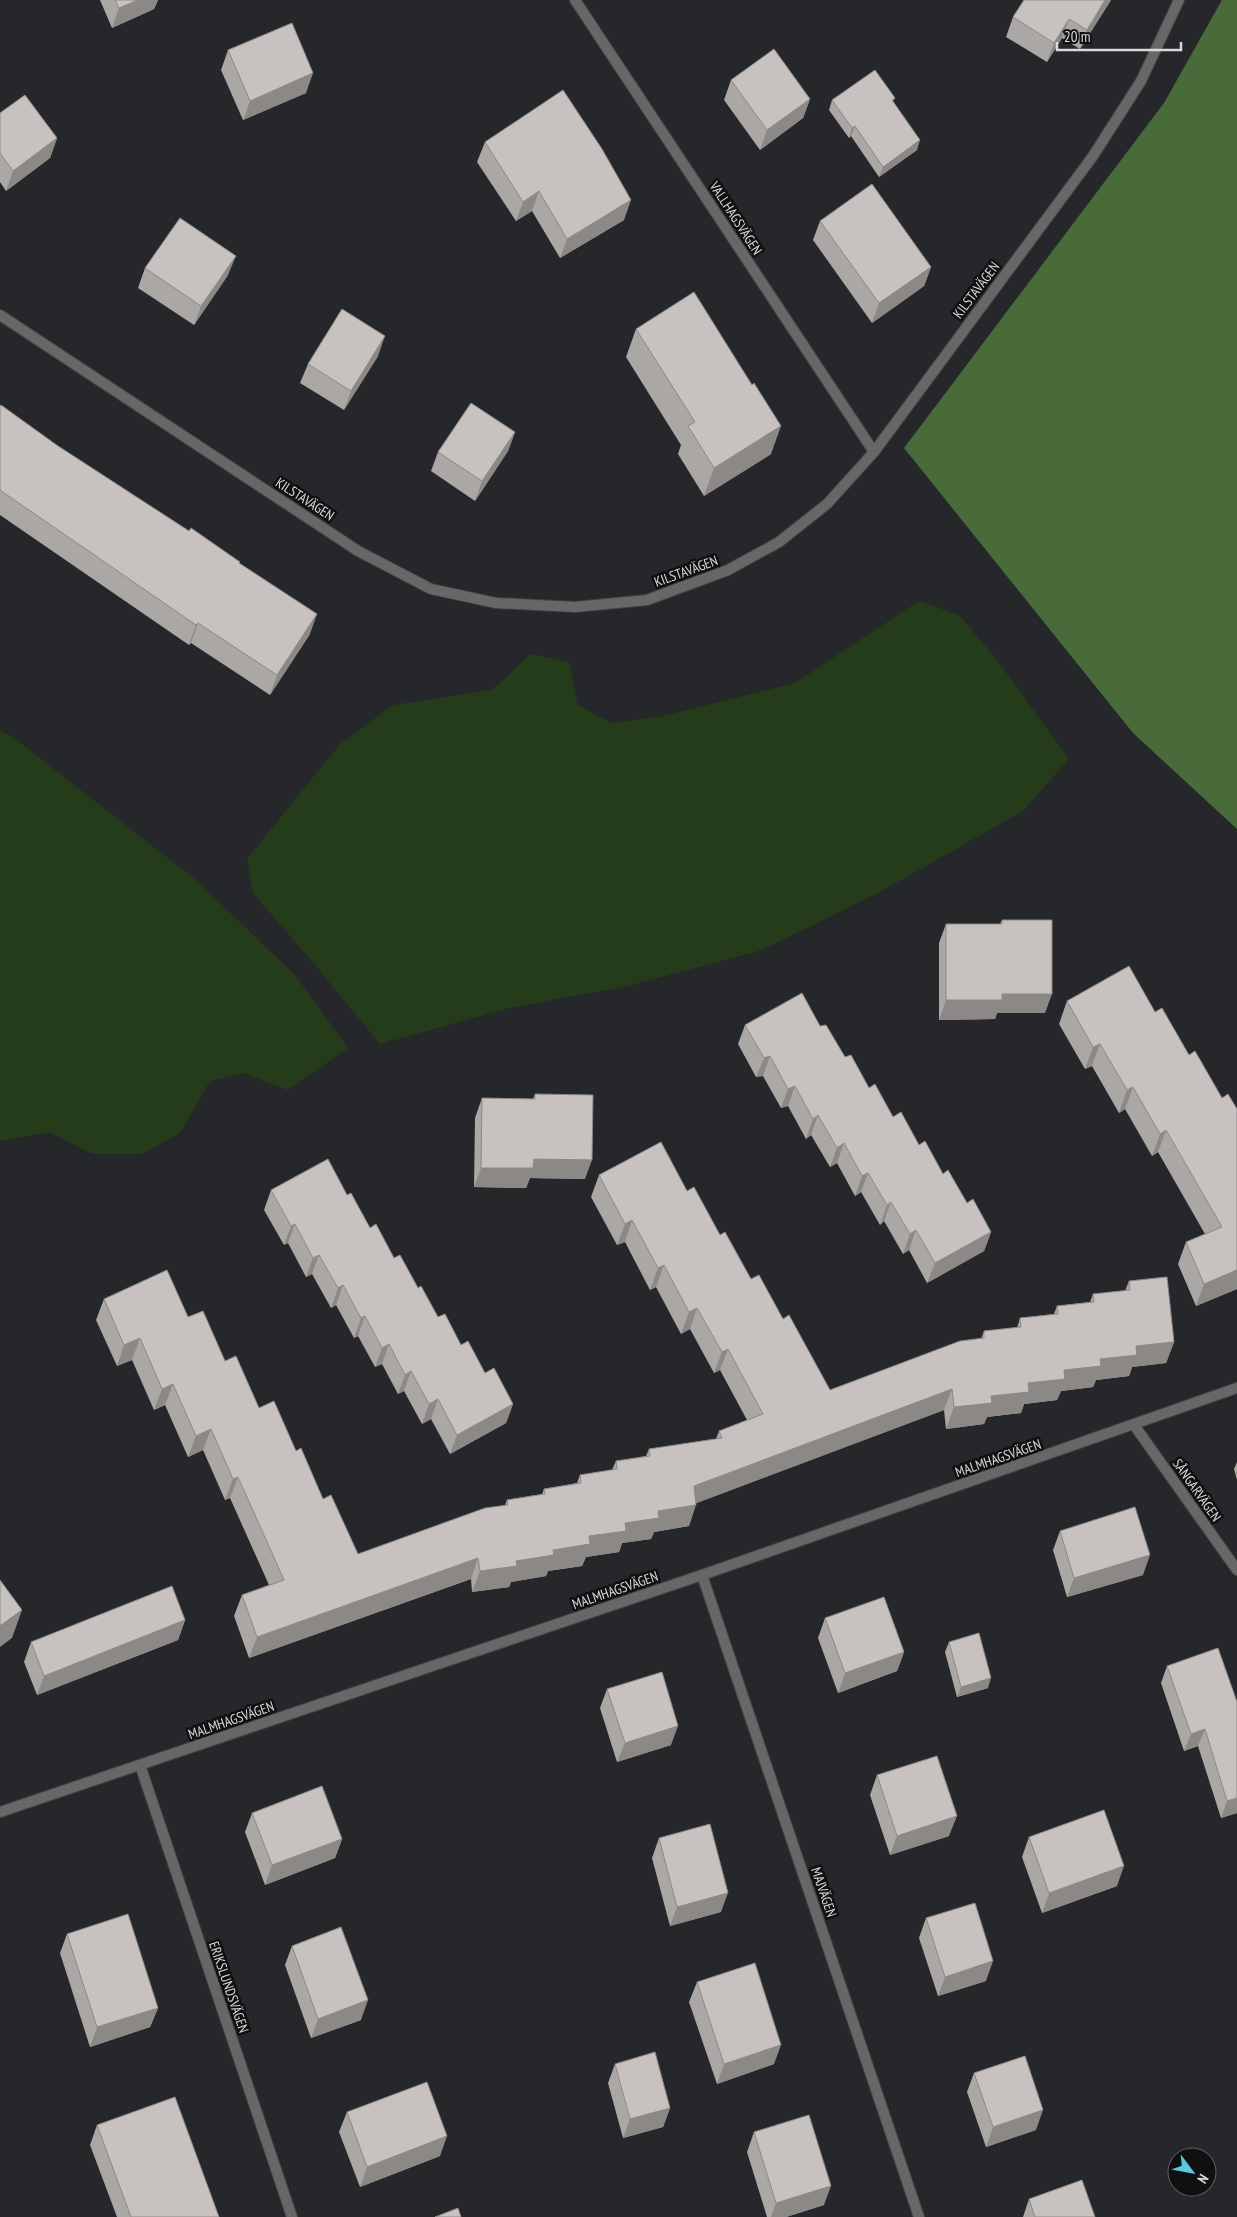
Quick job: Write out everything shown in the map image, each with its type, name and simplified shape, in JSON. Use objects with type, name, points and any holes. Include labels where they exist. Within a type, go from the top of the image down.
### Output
[{"type":"street","name":"VALLHAGSVÄGEN","points":[[575,0],[874,452]]},
{"type":"street","name":"KILSTAVÄGEN","points":[[0,315],[358,551],[431,589],[496,604],[575,607],[647,600],[728,570],[778,542],[827,504],[874,452],[1093,156],[1141,81],[1179,0]]},
{"type":"street","name":"MALMHAGSVÄGEN","points":[[0,1812],[702,1575],[1237,1388]]},
{"type":"street","name":"SÅNGARVÄGEN","points":[[1134,1425],[1237,1570]]},
{"type":"street","name":"MAJVÄGEN","points":[[702,1575],[919,2217]]},
{"type":"street","name":"ERIKSLUNDSVÄGEN","points":[[140,1765],[292,2217]]},
{"type":"green space","points":[[1222,0],[1237,0],[1237,829],[1133,733],[904,448],[1164,103]]},
{"type":"green space","points":[[919,601],[959,615],[997,660],[1069,759],[1023,811],[880,892],[762,950],[628,986],[509,1008],[380,1044],[253,893],[247,859],[340,744],[393,705],[492,690],[531,654],[569,662],[578,705],[611,723],[659,717],[795,683]]},
{"type":"green space","points":[[0,731],[13,737],[196,880],[295,975],[348,1048],[288,1090],[243,1073],[210,1081],[180,1133],[142,1154],[92,1154],[49,1132],[0,1141]]},
{"type":"building","points":[[115,0],[138,0],[119,8]]},
{"type":"building","points":[[1024,0],[1105,0],[1087,30],[1069,19],[1054,43],[1013,17]]},
{"type":"building","points":[[292,23],[313,73],[250,101],[228,50]]},
{"type":"building","points":[[774,49],[810,99],[767,130],[731,80]]},
{"type":"building","points":[[875,70],[895,98],[892,100],[920,140],[883,167],[855,126],[852,128],[832,100]]},
{"type":"building","points":[[563,90],[602,149],[631,200],[567,239],[539,191],[523,202],[485,142]]},
{"type":"building","points":[[25,95],[57,138],[13,171],[0,153],[0,113]]},
{"type":"building","points":[[872,184],[931,267],[879,303],[820,221]]},
{"type":"building","points":[[180,218],[236,256],[201,306],[145,268]]},
{"type":"building","points":[[694,292],[752,385],[754,383],[781,426],[714,468],[688,426],[695,422],[636,329]]},
{"type":"building","points":[[342,309],[385,336],[351,391],[308,364]]},
{"type":"building","points":[[471,403],[515,432],[482,481],[438,452]]},
{"type":"building","points":[[1,405],[58,446],[189,531],[191,528],[239,563],[317,614],[277,675],[198,623],[196,625],[0,490]]},
{"type":"building","points":[[1002,920],[1052,920],[1052,994],[1002,994],[1002,1000],[946,1000],[946,924],[1002,924]]},
{"type":"building","points":[[1129,966],[1155,1012],[1162,1008],[1189,1055],[1195,1051],[1222,1098],[1228,1094],[1237,1109],[1237,1270],[1204,1284],[1186,1242],[1222,1227],[1166,1130],[1160,1134],[1133,1087],[1127,1090],[1100,1044],[1093,1047],[1067,1001]]},
{"type":"building","points":[[802,993],[820,1026],[826,1025],[845,1057],[851,1055],[869,1088],[875,1084],[893,1117],[901,1112],[919,1145],[925,1141],[943,1174],[948,1170],[967,1203],[973,1199],[991,1232],[935,1263],[916,1230],[910,1234],[891,1202],[887,1205],[868,1173],[862,1176],[844,1143],[837,1148],[818,1115],[813,1119],[795,1086],[788,1089],[770,1056],[764,1058],[745,1025]]},
{"type":"building","points":[[535,1094],[593,1095],[592,1160],[534,1159],[533,1168],[481,1168],[482,1098],[535,1099]]},
{"type":"building","points":[[661,1142],[687,1191],[694,1187],[720,1235],[725,1232],[751,1279],[759,1275],[783,1319],[789,1315],[830,1390],[960,1341],[984,1338],[984,1331],[1021,1327],[1020,1318],[1058,1314],[1057,1306],[1094,1302],[1093,1294],[1130,1290],[1129,1281],[1167,1277],[1174,1342],[1136,1346],[1137,1355],[1100,1359],[1101,1366],[1064,1370],[1065,1379],[1028,1383],[1029,1392],[991,1396],[992,1403],[954,1407],[952,1389],[694,1486],[696,1505],[658,1511],[659,1518],[625,1523],[626,1531],[589,1536],[590,1544],[553,1550],[554,1555],[516,1561],[517,1566],[480,1571],[478,1558],[257,1637],[242,1595],[284,1580],[238,1477],[233,1479],[211,1429],[196,1436],[173,1384],[162,1389],[140,1338],[124,1345],[104,1299],[167,1270],[188,1317],[203,1311],[225,1361],[236,1356],[259,1408],[274,1401],[296,1451],[301,1448],[323,1499],[331,1495],[358,1554],[485,1508],[508,1505],[507,1500],[545,1494],[544,1489],[581,1483],[580,1475],[617,1469],[616,1461],[650,1456],[649,1449],[722,1438],[719,1431],[763,1414],[728,1349],[722,1352],[697,1308],[689,1312],[664,1265],[658,1268],[632,1220],[625,1224],[599,1175]]},
{"type":"building","points":[[328,1159],[347,1195],[351,1193],[370,1228],[376,1224],[394,1258],[400,1255],[418,1288],[421,1286],[438,1317],[445,1314],[461,1345],[468,1341],[485,1373],[494,1368],[513,1404],[457,1435],[438,1399],[429,1404],[411,1371],[405,1375],[389,1344],[382,1348],[365,1316],[361,1318],[343,1285],[338,1288],[319,1255],[313,1258],[295,1224],[291,1226],[271,1190]]},
{"type":"building","points":[[1135,1507],[1150,1555],[1074,1578],[1060,1531]]},
{"type":"building","points":[[0,1580],[22,1610],[0,1626]]},
{"type":"building","points":[[172,1586],[185,1620],[44,1676],[31,1642]]},
{"type":"building","points":[[884,1597],[904,1652],[845,1673],[825,1618]]},
{"type":"building","points":[[979,1633],[991,1678],[961,1687],[949,1642]]},
{"type":"building","points":[[1218,1648],[1237,1702],[1237,1798],[1227,1801],[1205,1729],[1191,1734],[1167,1666]]},
{"type":"building","points":[[662,1672],[678,1726],[625,1743],[607,1689]]},
{"type":"building","points":[[937,1756],[957,1816],[897,1836],[877,1775]]},
{"type":"building","points":[[322,1786],[342,1839],[272,1865],[252,1813]]},
{"type":"building","points":[[1104,1810],[1124,1866],[1049,1893],[1029,1837]]},
{"type":"building","points":[[710,1824],[728,1893],[677,1907],[659,1838]]},
{"type":"building","points":[[975,1903],[993,1961],[945,1977],[926,1918]]},
{"type":"building","points":[[128,1914],[158,2008],[97,2027],[67,1934]]},
{"type":"building","points":[[341,1927],[368,2000],[318,2019],[292,1946]]},
{"type":"building","points":[[755,1963],[781,2045],[724,2064],[697,1982]]},
{"type":"building","points":[[655,2052],[670,2108],[630,2119],[615,2064]]},
{"type":"building","points":[[1025,2056],[1043,2110],[993,2127],[974,2073]]},
{"type":"building","points":[[427,2082],[447,2136],[367,2167],[347,2112]]},
{"type":"building","points":[[175,2097],[219,2217],[131,2217],[97,2125]]},
{"type":"building","points":[[809,2115],[831,2186],[776,2203],[754,2132]]},
{"type":"building","points":[[1082,2180],[1095,2217],[1035,2217],[1029,2199]]},
{"type":"building","points":[[458,2208],[461,2217],[435,2217]]}]
